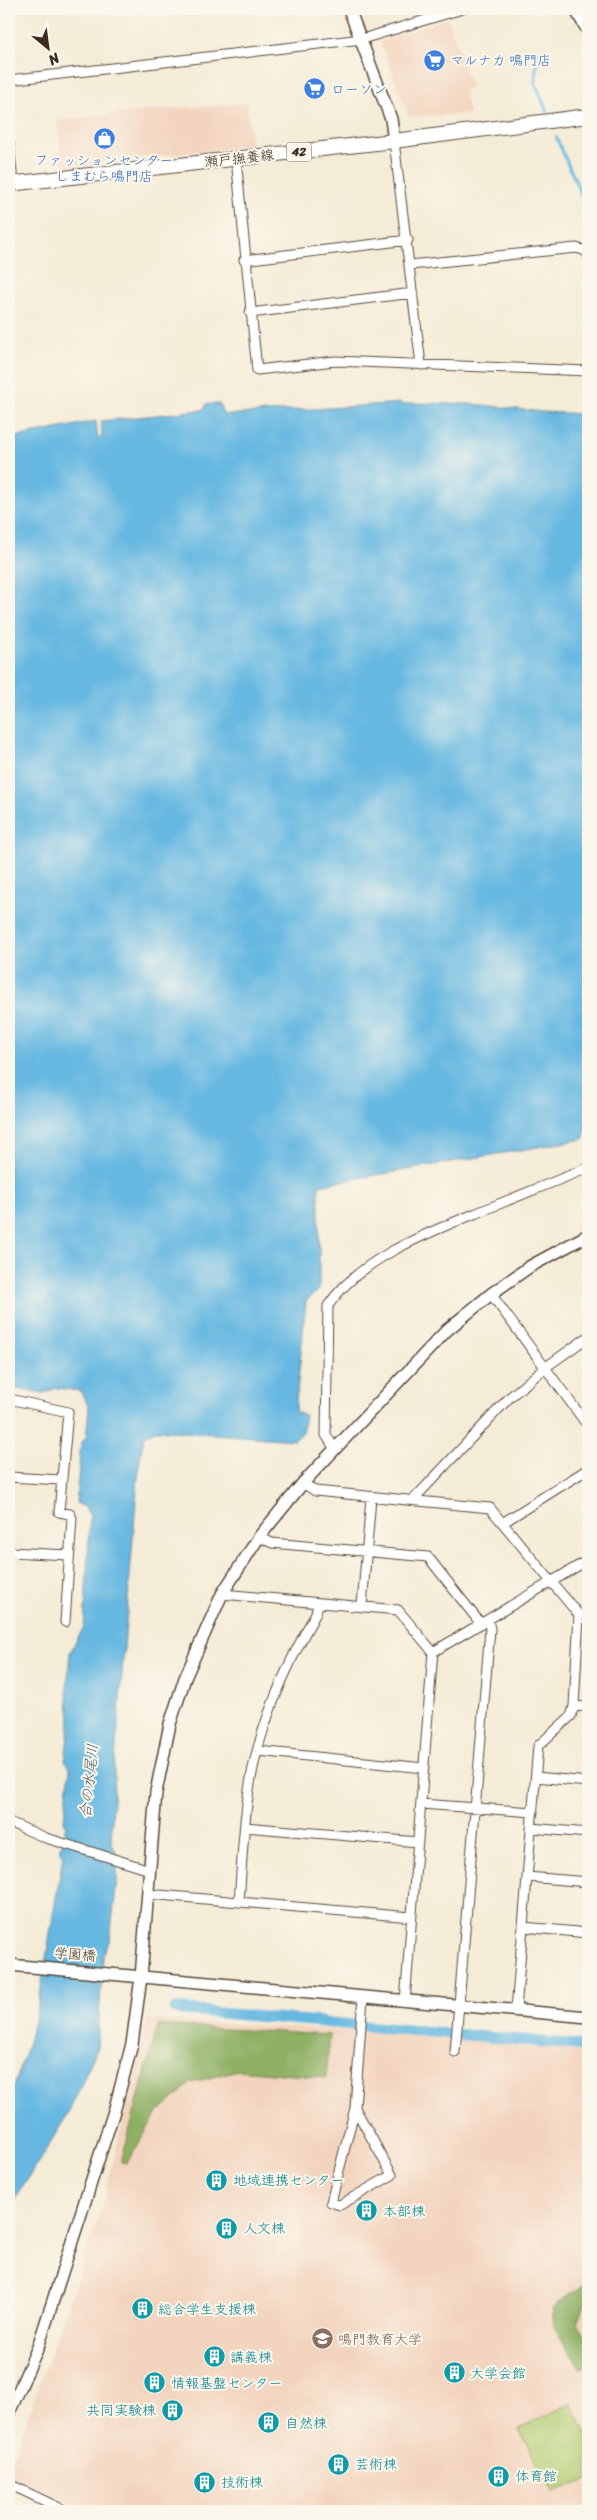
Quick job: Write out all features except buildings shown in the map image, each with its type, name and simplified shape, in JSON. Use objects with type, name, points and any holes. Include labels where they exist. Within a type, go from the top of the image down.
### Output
[{"type":"main road","name":"瀬戸撫養線","points":[[11,183],[394,141],[588,116]]},
{"type":"street","points":[[349,9],[392,118],[408,240],[421,366]]},
{"type":"street","points":[[9,80],[362,39],[462,9]]},
{"type":"street","points":[[576,9],[588,31]]},
{"type":"street","points":[[9,142],[11,183]]},
{"type":"street","points":[[236,158],[244,260],[257,370],[335,361],[421,366],[588,371]]},
{"type":"street","points":[[244,260],[408,240]]},
{"type":"street","points":[[410,265],[576,248],[586,251],[588,255]]},
{"type":"street","points":[[250,313],[413,293]]},
{"type":"street","points":[[336,1449],[326,1435],[328,1306],[334,1298],[357,1275],[423,1235],[588,1168]]},
{"type":"street","points":[[9,2413],[38,2347],[112,2118],[132,2044],[141,1977],[156,1792],[170,1724],[185,1678],[222,1594],[259,1537],[303,1483],[447,1330],[491,1294],[530,1267],[588,1235]]},
{"type":"street","points":[[491,1294],[588,1426]]},
{"type":"street","points":[[413,1500],[479,1427],[546,1367],[588,1337]]},
{"type":"street","points":[[9,1400],[68,1412],[59,1512],[70,1514],[72,1518],[64,1622]]},
{"type":"street","points":[[579,1412],[588,1409]]},
{"type":"street","points":[[504,1522],[588,1469]]},
{"type":"street","points":[[9,1477],[62,1480]]},
{"type":"street","points":[[303,1483],[315,1492],[490,1508],[504,1522],[579,1615],[583,1630],[574,1706],[571,1716],[538,1746],[516,2010]]},
{"type":"street","points":[[362,1606],[371,1498]]},
{"type":"street","points":[[259,1537],[272,1543],[365,1553],[428,1557],[490,1629],[456,2048]]},
{"type":"street","points":[[9,1552],[68,1555]]},
{"type":"street","points":[[433,1652],[588,1560]]},
{"type":"street","points":[[222,1594],[398,1610],[433,1652],[405,2001]]},
{"type":"street","points":[[239,1902],[250,1784],[258,1751],[282,1678],[316,1613],[318,1603]]},
{"type":"street","points":[[574,1706],[588,1707]]},
{"type":"street","points":[[258,1751],[424,1768]]},
{"type":"street","points":[[536,1777],[588,1782]]},
{"type":"street","points":[[421,1804],[533,1812]]},
{"type":"street","points":[[9,1822],[59,1842],[150,1870]]},
{"type":"street","points":[[245,1827],[418,1842]]},
{"type":"street","points":[[531,1828],[588,1833]]},
{"type":"street","points":[[527,1877],[588,1882]]},
{"type":"street","points":[[148,1894],[411,1917]]},
{"type":"street","points":[[523,1927],[588,1933]]},
{"type":"street","name":"学園橋","points":[[9,1965],[42,1966],[141,1977],[588,2016]]},
{"type":"street","points":[[355,2108],[392,2175],[340,2205],[331,2202],[355,2108],[363,1997]]},
{"type":"street","points":[[9,2484],[66,2511]]},
{"type":"shaded area","points":[[448,18],[471,87],[464,91],[469,114],[409,117],[380,41]]},
{"type":"shaded area","points":[[247,103],[252,146],[62,166],[57,121],[150,110]]},
{"type":"shaded area","name":"鳴門教育大学","points":[[147,2019],[588,2045],[588,2511],[89,2511],[9,2475],[9,2468],[101,2211]]},
{"type":"green space","points":[[158,2025],[330,2035],[326,2078],[238,2070],[191,2083],[157,2113],[127,2163],[121,2162]]},
{"type":"green space","points":[[588,2282],[588,2302],[584,2305],[577,2322],[588,2343],[588,2363],[581,2369],[557,2331],[553,2315],[554,2309],[561,2301]]},
{"type":"green space","points":[[571,2403],[588,2437],[588,2480],[552,2492],[519,2429]]},
{"type":"water","name":"合の水尾川","points":[[401,403],[403,405],[411,403],[473,404],[543,412],[588,414],[588,1112],[584,1139],[319,1185],[319,1290],[306,1301],[295,1412],[305,1415],[302,1433],[295,1440],[155,1430],[144,1437],[139,1465],[115,1759],[111,1844],[118,1853],[117,1880],[110,1939],[103,1956],[97,2049],[68,2114],[9,2209],[9,2097],[18,2075],[37,2012],[63,1856],[60,1852],[66,1825],[64,1821],[70,1768],[65,1761],[70,1720],[67,1690],[70,1652],[84,1627],[90,1516],[85,1507],[76,1503],[81,1442],[86,1438],[89,1407],[80,1391],[57,1388],[44,1393],[9,1388],[9,450],[17,445],[16,440],[11,441],[15,437],[96,421],[98,438],[102,437],[101,421],[202,410],[206,407],[206,404],[220,404],[225,415]]},
{"type":"waterway","points":[[538,51],[535,82],[547,112]]},
{"type":"waterway","points":[[556,137],[588,210]]},
{"type":"waterway","points":[[175,2009],[588,2046]]},
{"type":"place","name":"マルナカ 鳴門店","points":[[434,60]]},
{"type":"place","name":"ローソン","points":[[315,89]]},
{"type":"place","name":"ファッションセンター しまむら鳴門店","points":[[104,138]]},
{"type":"place","name":"地域連携センター","points":[[217,2180]]},
{"type":"place","name":"本部棟","points":[[367,2211]]},
{"type":"place","name":"人文棟","points":[[227,2228]]},
{"type":"place","name":"総合学生支援棟","points":[[142,2309]]},
{"type":"place","name":"鳴門教育大学","points":[[322,2339]]},
{"type":"place","name":"講義棟","points":[[214,2357]]},
{"type":"place","name":"大学会館","points":[[454,2373]]},
{"type":"place","name":"情報基盤センター","points":[[155,2383]]},
{"type":"place","name":"共同実験棟","points":[[172,2410]]},
{"type":"place","name":"自然棟","points":[[269,2423]]},
{"type":"place","name":"芸術棟","points":[[339,2464]]},
{"type":"place","name":"体育館","points":[[499,2476]]},
{"type":"place","name":"技術棟","points":[[205,2482]]}]
